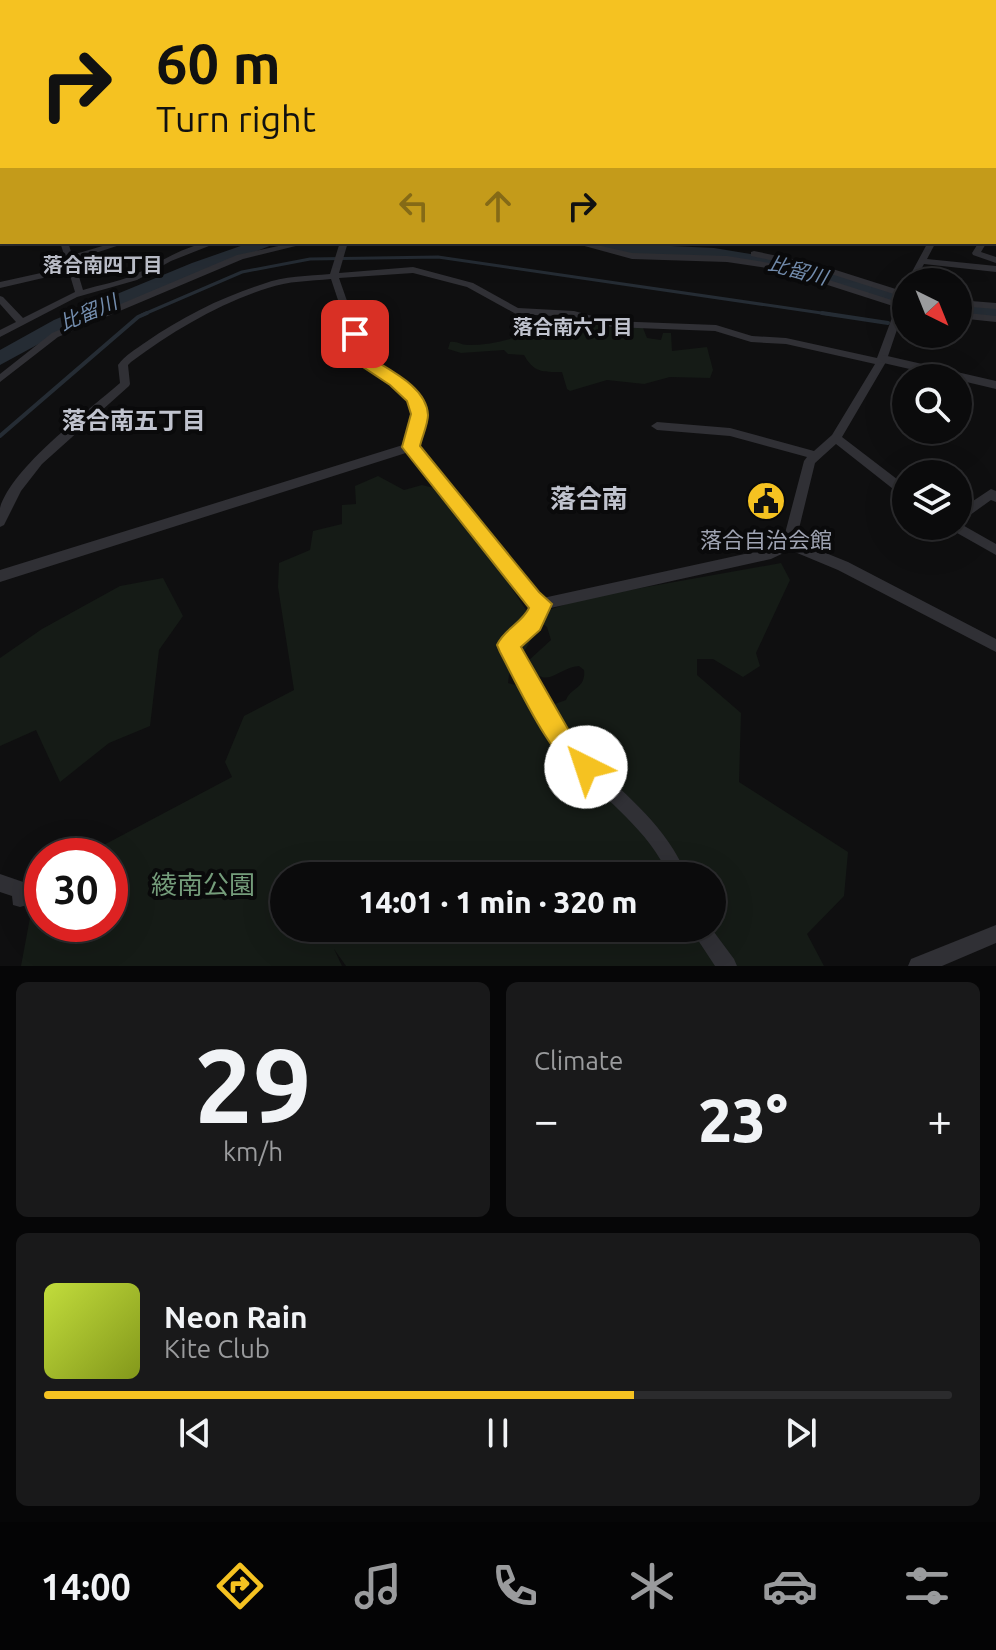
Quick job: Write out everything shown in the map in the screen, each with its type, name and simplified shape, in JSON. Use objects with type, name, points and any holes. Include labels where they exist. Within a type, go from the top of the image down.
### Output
[{"type":"street","points":[[65,244],[80,293]]},
{"type":"street","points":[[0,285],[71,264],[120,244]]},
{"type":"street","points":[[0,334],[80,293],[139,276],[168,259],[209,244]]},
{"type":"street","points":[[0,379],[55,335],[145,300],[240,257],[299,244]]},
{"type":"street","points":[[343,244],[334,276],[363,360],[396,381],[414,399],[420,414],[411,447]]},
{"type":"street","points":[[582,244],[632,256],[727,259],[813,273],[892,296]]},
{"type":"street","points":[[917,268],[931,244]]},
{"type":"street","points":[[982,244],[976,253],[996,260]]},
{"type":"street","points":[[754,254],[817,267],[892,295]]},
{"type":"street","points":[[921,261],[996,269]]},
{"type":"street","points":[[0,522],[16,489],[38,461],[120,390],[125,384],[123,365],[157,336],[208,309],[267,285],[298,279],[413,270],[470,285],[516,311],[574,314],[611,324],[716,328],[751,339],[786,341],[996,385]]},
{"type":"street","points":[[0,299],[22,322]]},
{"type":"street","points":[[972,304],[996,306]]},
{"type":"street","points":[[972,316],[996,319]]},
{"type":"street","points":[[411,447],[532,598],[541,604],[771,554],[789,544],[814,455],[836,438],[882,361],[892,333]]},
{"type":"street","points":[[657,426],[730,432],[814,455]]},
{"type":"street","points":[[836,438],[892,482]]},
{"type":"street","points":[[0,576],[411,447]]},
{"type":"street","points":[[972,508],[991,494],[996,497]]},
{"type":"street","points":[[972,536],[996,550]]},
{"type":"street","points":[[789,544],[843,566],[996,646]]},
{"type":"street","points":[[541,604],[533,623],[508,645],[560,737],[653,835],[672,862]]},
{"type":"street","points":[[0,883],[23,890],[20,898]]},
{"type":"street","points":[[918,966],[996,934]]},
{"type":"street","points":[[709,942],[727,966]]},
{"type":"green space","points":[[558,317],[576,317],[614,328],[643,328],[647,338],[661,340],[663,333],[671,333],[672,351],[707,347],[713,370],[710,378],[670,377],[644,384],[607,380],[570,391],[562,372],[540,370],[531,365],[524,355],[508,354],[504,350],[461,353],[448,349],[450,342],[468,345],[504,341]]},
{"type":"green space","name":"綾南公園","points":[[378,476],[404,490],[422,485],[438,489],[504,576],[530,616],[585,598],[781,563],[790,580],[756,653],[760,666],[743,677],[713,659],[697,659],[697,675],[741,713],[739,782],[848,852],[844,896],[807,934],[824,966],[346,966],[334,949],[342,966],[21,966],[25,942],[128,942],[128,838],[117,838],[232,777],[225,762],[244,716],[294,690],[278,587],[279,563],[310,550],[313,531],[342,524],[342,505],[356,504],[355,486]],"holes":[[[539,621],[547,627],[551,640],[528,661],[534,671],[545,678],[579,666],[584,670],[581,684],[566,700],[552,705],[527,688],[508,683],[509,675],[533,637],[529,632]]]},
{"type":"green space","points":[[163,578],[183,616],[159,650],[150,726],[109,743],[60,782],[36,730],[0,746],[0,658],[42,629],[120,586]]},
{"type":"waterway","name":"比留川","points":[[0,359],[30,339],[61,324],[180,274],[263,244]]},
{"type":"waterway","name":"比留川","points":[[602,244],[627,250],[714,253],[781,264],[892,297]]},
{"type":"waterway","points":[[142,315],[242,272],[310,259],[438,257],[835,315]]},
{"type":"waterway","name":"比留川","points":[[972,310],[996,312]]},
{"type":"waterway","points":[[0,436],[138,317],[147,313]]},
{"type":"waterway","points":[[822,313],[888,323]]},
{"type":"place","name":"落合自治会館","points":[[766,501]]},
{"type":"district","name":"落合南四丁目","points":[[103,264]]},
{"type":"district","name":"落合南六丁目","points":[[573,326]]},
{"type":"district","name":"落合南五丁目","points":[[134,420]]},
{"type":"district","name":"落合南","points":[[589,498]]},
{"type":"route","points":[[355,334],[363,360],[396,381],[414,399],[420,414],[411,447],[532,598],[541,604],[533,623],[508,645],[560,737],[586,767]]}]
